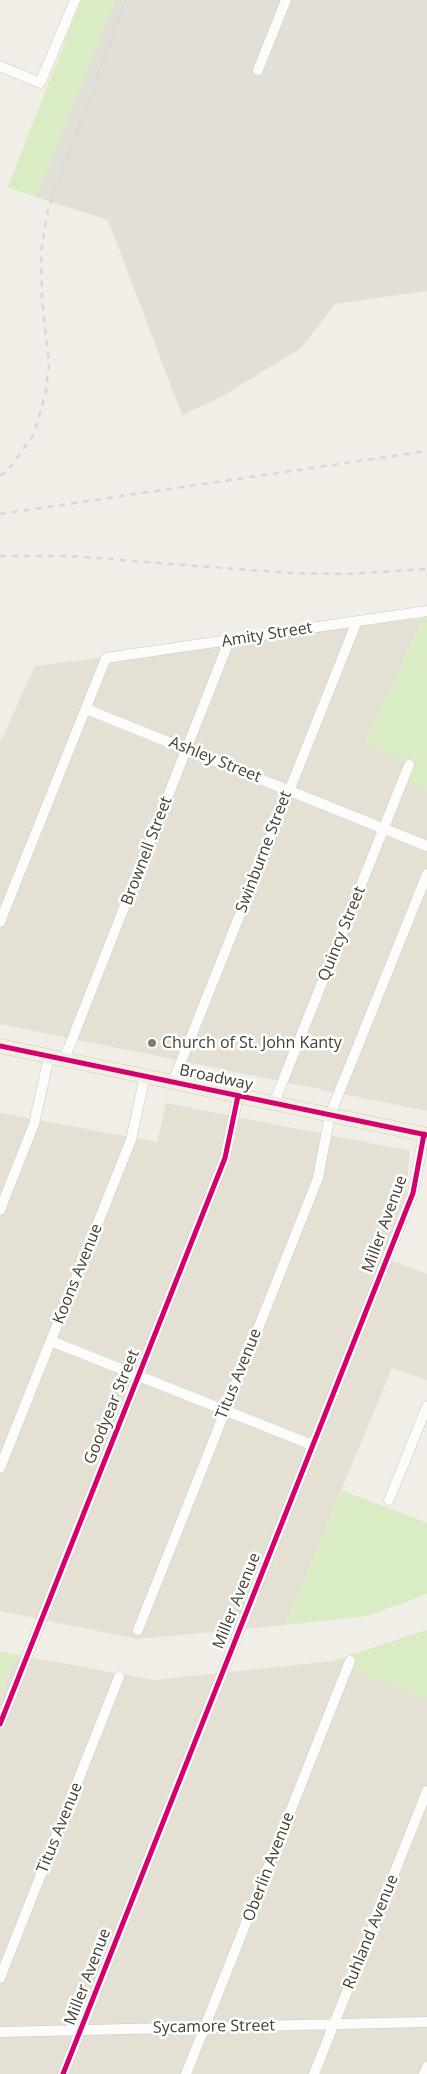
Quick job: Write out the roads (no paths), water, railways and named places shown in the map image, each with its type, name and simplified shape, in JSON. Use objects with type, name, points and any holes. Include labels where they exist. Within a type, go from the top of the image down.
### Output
[{"type":"main road","name":"Broadway","points":[[0,1046],[426,1134]]},
{"type":"street","points":[[0,66],[40,83],[75,0]]},
{"type":"street","points":[[258,70],[286,0]]},
{"type":"street","name":"Amity Street","points":[[86,709],[106,658],[427,611]]},
{"type":"street","name":"Swinburne Street","points":[[173,1082],[357,622]]},
{"type":"street","name":"Brownell Street","points":[[64,1060],[229,641]]},
{"type":"street","points":[[0,922],[86,709]]},
{"type":"street","name":"Ashley Street","points":[[86,709],[427,846]]},
{"type":"street","name":"Quincy Street","points":[[274,1103],[409,765]]},
{"type":"street","name":"Titus Avenue","points":[[138,1630],[318,1178],[330,1115],[427,874]]},
{"type":"street","points":[[0,1210],[34,1124],[49,1057]]},
{"type":"street","name":"Koons Avenue","points":[[0,1468],[131,1140],[145,1076]]},
{"type":"street","name":"Goodyear Street","points":[[0,1724],[225,1158],[238,1096]]},
{"type":"street","name":"Miller Avenue","points":[[63,2074],[413,1193],[426,1134]]},
{"type":"street","points":[[51,1341],[312,1445]]},
{"type":"street","points":[[389,1500],[427,1406]]},
{"type":"street","name":"Oberlin Avenue","points":[[186,2074],[350,1661]]},
{"type":"street","name":"Titus Avenue","points":[[0,1978],[119,1677]]},
{"type":"street","name":"Ruhland Avenue","points":[[314,2074],[427,1791]]},
{"type":"street","name":"Sycamore Street","points":[[0,2032],[427,2022]]},
{"type":"street","points":[[424,2074],[427,2067]]},
{"type":"railway","points":[[0,476],[11,466],[34,434],[46,392],[49,363],[42,299],[41,252],[48,210],[126,0]]},
{"type":"railway","points":[[0,514],[427,451]]},
{"type":"railway","points":[[0,556],[69,556],[288,573],[346,574],[427,569]]},
{"type":"place","name":"Church of St. John Kanty","points":[[152,1043]]}]
